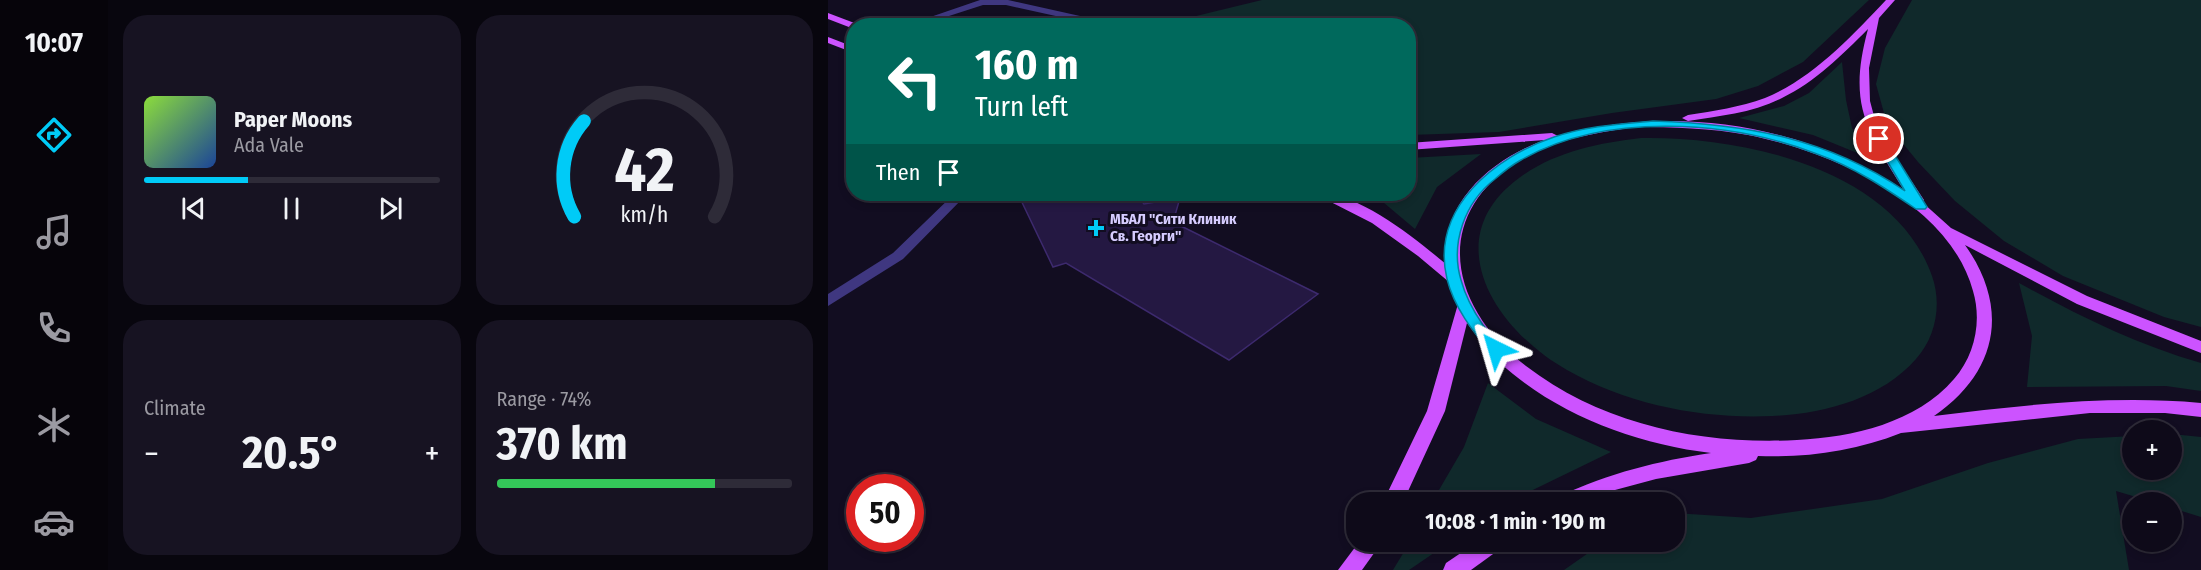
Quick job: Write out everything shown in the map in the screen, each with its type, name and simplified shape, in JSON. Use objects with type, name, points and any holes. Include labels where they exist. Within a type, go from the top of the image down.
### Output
[{"type":"main road","points":[[1416,147],[1501,142],[1582,133],[1731,111],[1779,95],[1827,60],[1875,18],[1891,0]]},
{"type":"main road","points":[[828,16],[846,23]]},
{"type":"main road","points":[[1875,18],[1864,67],[1864,102],[1879,139],[1921,207]]},
{"type":"main road","points":[[828,40],[846,47]]},
{"type":"main road","points":[[1653,124],[1708,125],[1793,142],[1830,155],[1874,175],[1921,207],[1945,229],[1971,264],[1979,284],[1984,304],[1985,324],[1982,344],[1974,364],[1961,383],[1944,400],[1893,429]]},
{"type":"main road","points":[[1582,133],[1547,143],[1516,158],[1482,184],[1459,217],[1453,236],[1451,256],[1453,278],[1464,306],[1477,327],[1496,349],[1520,370],[1548,390],[1582,408],[1639,430],[1702,445],[1788,450]]},
{"type":"main road","points":[[1343,201],[1387,225],[1453,278]]},
{"type":"main road","points":[[1945,229],[2082,300],[2201,347]]},
{"type":"main road","points":[[1398,492],[1436,411],[1464,306]]},
{"type":"main road","points":[[1586,492],[1651,470],[1826,446],[1893,429],[2060,410],[2168,406],[2201,410]]},
{"type":"main road","points":[[1349,570],[1363,552]]},
{"type":"main road","points":[[1454,570],[1479,552]]},
{"type":"street","points":[[933,18],[982,2],[1006,2],[1077,18]]},
{"type":"street","points":[[828,301],[898,256],[954,201]]},
{"type":"green space","points":[[1262,0],[1869,0],[1803,62],[1758,86],[1716,99],[1499,132],[1416,135],[1416,18],[1188,18]]},
{"type":"green space","points":[[1912,0],[2201,0],[2201,327],[2164,317],[2063,276],[2004,241],[1955,201],[1918,162],[1887,124],[1876,84],[1885,48]]},
{"type":"green space","points":[[1842,62],[1852,128],[1872,159],[1813,135],[1739,118],[1784,106],[1809,93]]},
{"type":"green space","points":[[1641,138],[1681,139],[1767,152],[1810,166],[1850,184],[1885,209],[1913,239],[1932,276],[1935,287],[1937,309],[1935,320],[1923,350],[1902,373],[1869,394],[1831,408],[1772,416],[1719,415],[1641,401],[1591,382],[1541,353],[1518,332],[1499,308],[1485,283],[1479,256],[1481,229],[1494,202],[1519,178],[1547,161],[1577,150]]},
{"type":"green space","points":[[1481,154],[1437,187],[1415,229],[1382,201],[1416,201],[1416,158]]},
{"type":"green space","points":[[2019,283],[2108,328],[2177,356],[2201,363],[2201,391],[2166,386],[2027,387],[2032,336]]},
{"type":"green space","points":[[1488,383],[1536,419],[1611,452],[1529,492],[1438,492],[1464,447]]},
{"type":"green space","points":[[2182,435],[2201,437],[2201,517],[2182,511],[2182,492],[2116,491],[2122,527],[2122,552],[2126,552],[2129,570],[1564,570],[1590,552],[1685,552],[1685,514],[1751,518],[1882,499],[1988,463],[2078,439],[2122,437],[2122,480],[2182,480]]},
{"type":"green space","points":[[1404,552],[1435,552],[1409,570],[1393,570]]},
{"type":"building","points":[[1021,201],[1142,201],[1144,204],[1179,201],[1173,222],[1318,294],[1229,360],[1066,263],[1053,267]]},
{"type":"place","name":"МБАЛ \"Сити Клиник Св. Георги\"","points":[[1096,228]]},
{"type":"route","points":[[1496,349],[1477,327],[1464,306],[1453,278],[1451,256],[1453,236],[1459,217],[1469,199],[1482,184],[1497,170],[1536,147],[1599,129],[1635,124],[1708,125],[1737,129],[1793,142],[1848,162],[1874,175],[1921,207],[1879,139]]}]
